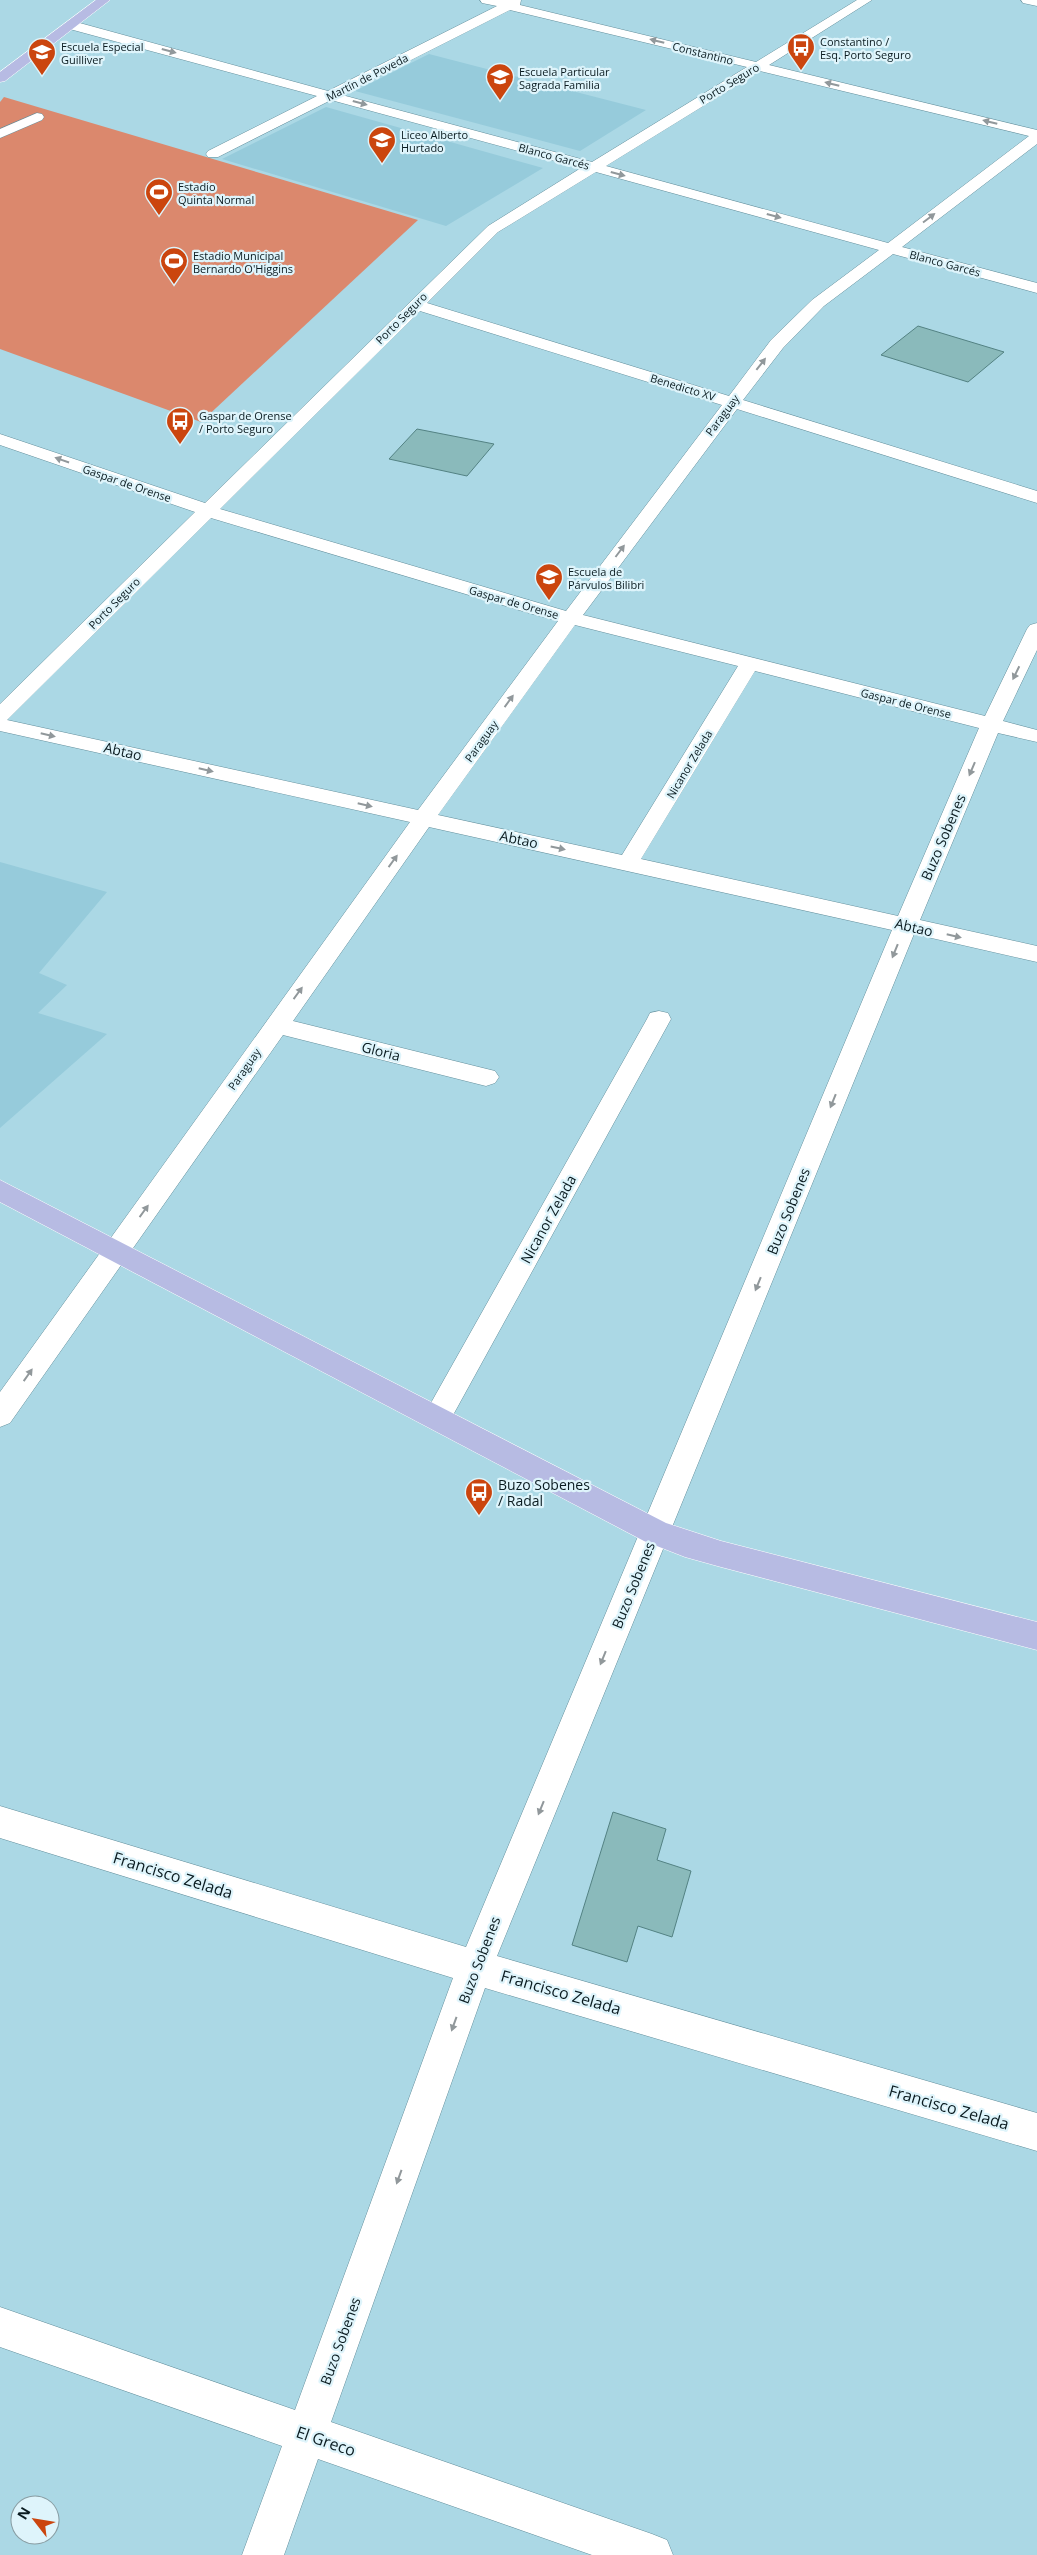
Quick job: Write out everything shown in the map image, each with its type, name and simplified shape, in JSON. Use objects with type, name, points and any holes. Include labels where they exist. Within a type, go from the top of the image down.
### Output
[{"type":"main road","points":[[0,78],[104,0]]},
{"type":"main road","points":[[0,1190],[655,1532],[685,1544],[721,1554],[1037,1636]]},
{"type":"street","name":"Constantino","points":[[486,0],[514,3],[1037,135]]},
{"type":"street","name":"Porto Seguro","points":[[0,716],[493,229],[866,0]]},
{"type":"street","points":[[1027,0],[1037,2]]},
{"type":"street","name":"Martín de Poveda","points":[[213,154],[514,3]]},
{"type":"street","name":"Blanco Garcés","points":[[71,25],[1037,288]]},
{"type":"street","points":[[0,134],[37,117]]},
{"type":"street","name":"Paraguay","points":[[0,1415],[275,1025],[424,818],[731,402],[788,331],[818,303],[1037,135]]},
{"type":"street","name":"Benedicto XV","points":[[415,304],[1037,497]]},
{"type":"street","name":"Gaspar de Orense","points":[[0,439],[207,511],[570,618],[1037,736]]},
{"type":"street","name":"Buzo Sobenes","points":[[262,2555],[475,1966],[906,925],[991,724],[1037,630]]},
{"type":"street","name":"Nicanor Zelada","points":[[628,864],[749,664]]},
{"type":"street","name":"Abtao","points":[[0,725],[1037,954]]},
{"type":"street","name":"Nicanor Zelada","points":[[438,1418],[659,1019]]},
{"type":"street","name":"Gloria","points":[[275,1025],[486,1077]]},
{"type":"street","name":"Francisco Zelada","points":[[0,1822],[475,1966],[1037,2132]]},
{"type":"street","name":"El Greco","points":[[0,2327],[652,2555]]},
{"type":"shaded area","name":"Escuela Particular Sagrada Familia","points":[[429,54],[646,110],[580,151],[355,91]]},
{"type":"shaded area","name":"Estadio Municipal Bernardo O'Higgins","points":[[4,97],[418,220],[201,422],[0,349],[0,102]]},
{"type":"shaded area","name":"Liceo Alberto Hurtado","points":[[326,107],[543,168],[446,226],[222,159]]},
{"type":"shaded area","points":[[0,862],[107,892],[39,973],[67,985],[38,1013],[107,1034],[0,1128]]},
{"type":"building","points":[[918,326],[1004,352],[968,382],[881,355]]},
{"type":"building","points":[[417,429],[494,444],[467,476],[389,459]]},
{"type":"building","points":[[613,1812],[666,1829],[657,1860],[691,1871],[672,1937],[638,1926],[627,1962],[572,1945]]},
{"type":"place","name":"Constantino / Esq. Porto Seguro","points":[[801,71]]},
{"type":"place","name":"Escuela Especial Guilliver","points":[[42,76]]},
{"type":"place","name":"Escuela Particular Sagrada Familia","points":[[500,101]]},
{"type":"place","name":"Liceo Alberto Hurtado","points":[[382,164]]},
{"type":"place","name":"Estadio Quinta Normal","points":[[159,216]]},
{"type":"place","name":"Estadio Municipal Bernardo O'Higgins","points":[[174,285]]},
{"type":"place","name":"Gaspar de Orense / Porto Seguro","points":[[180,445]]},
{"type":"place","name":"Escuela de Párvulos Bilibri","points":[[549,601]]},
{"type":"place","name":"Buzo Sobenes / Radal","points":[[479,1516]]}]
